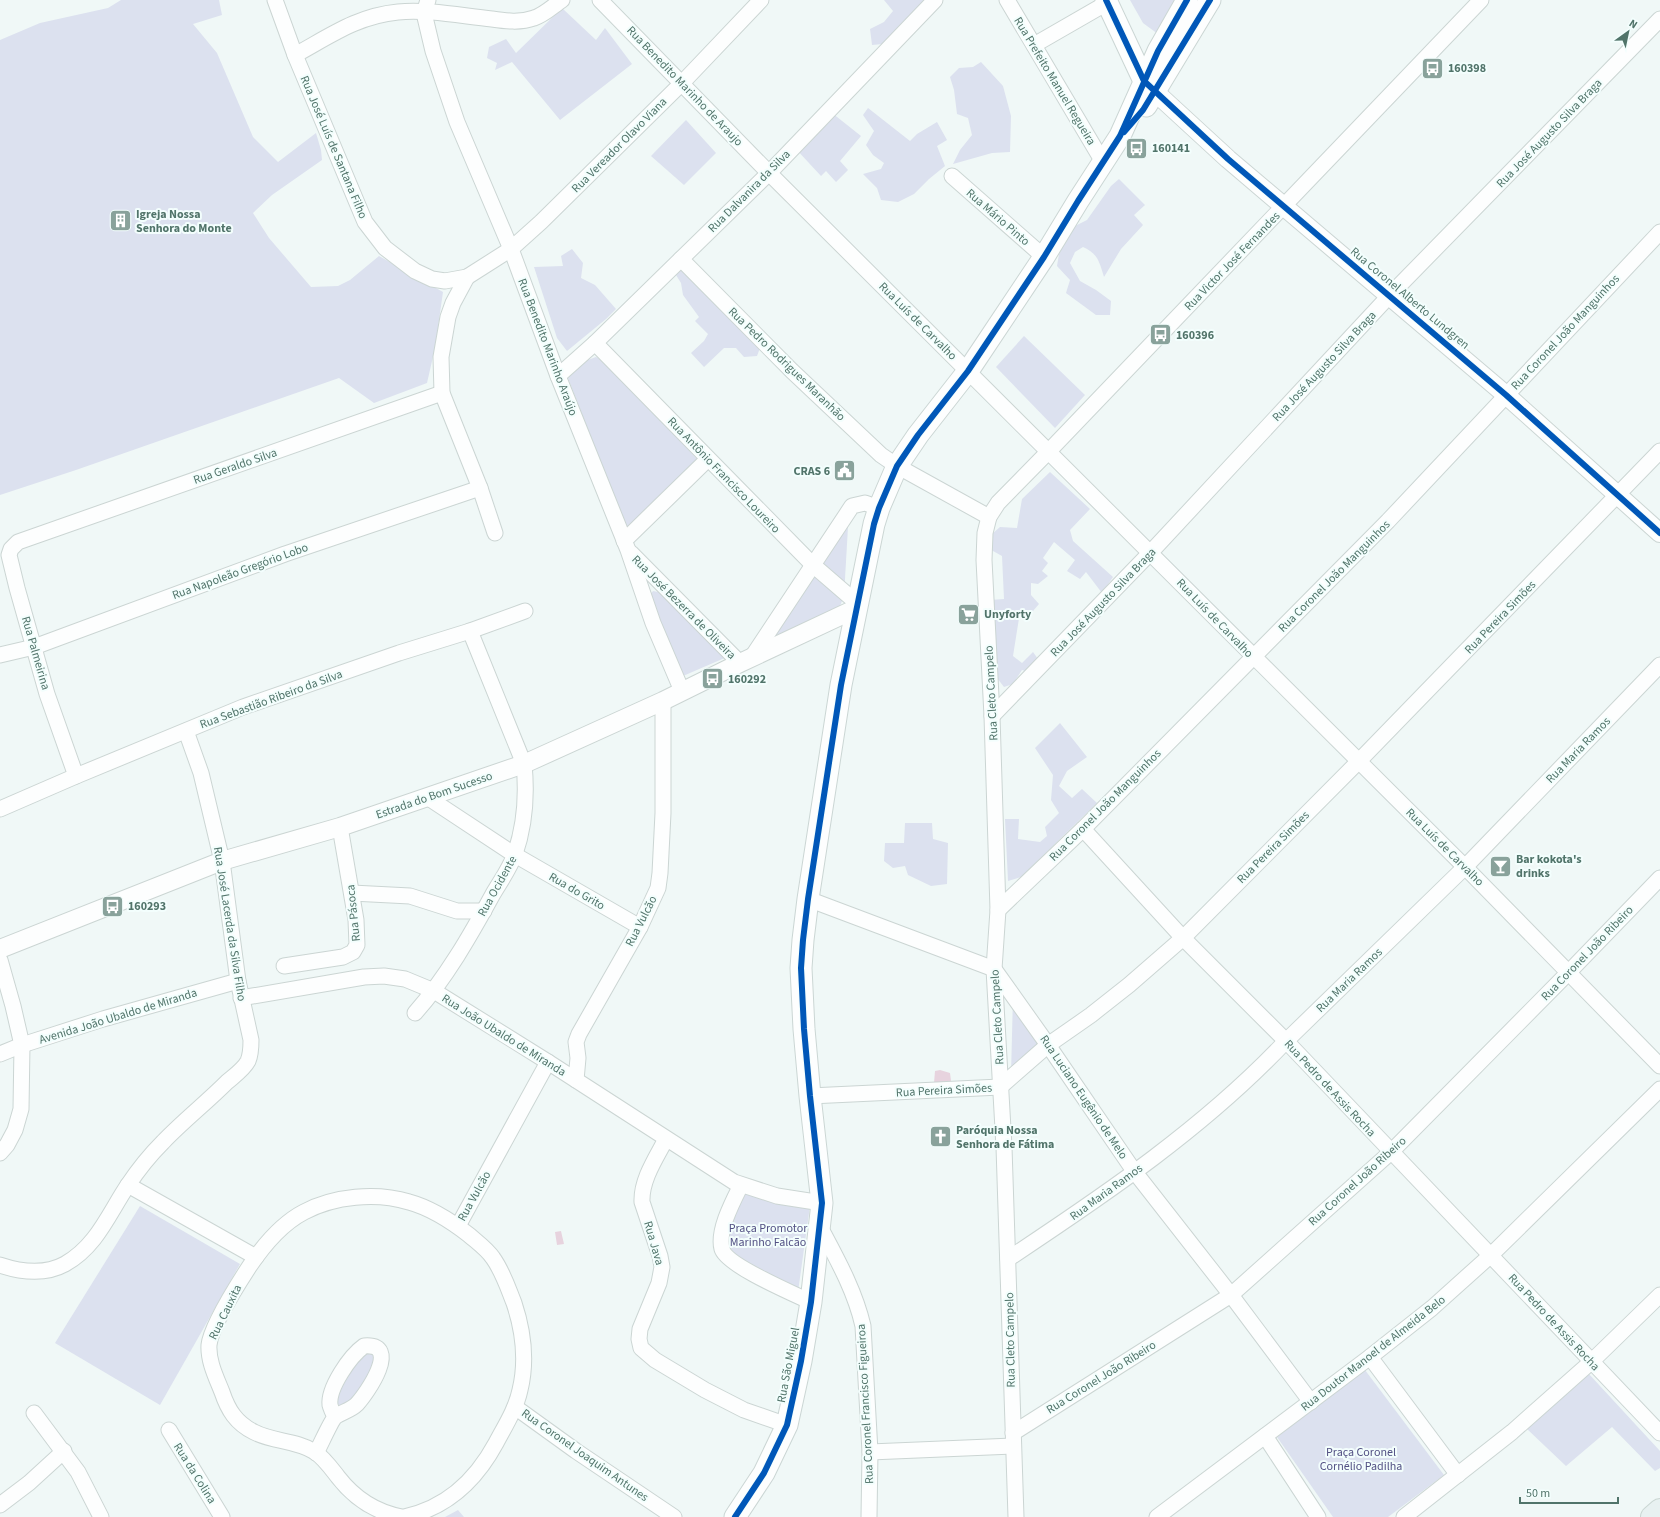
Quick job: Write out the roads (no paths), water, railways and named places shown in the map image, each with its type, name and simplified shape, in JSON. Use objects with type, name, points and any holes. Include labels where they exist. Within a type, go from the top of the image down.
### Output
[{"type":"main road","points":[[1149,86],[1171,27],[1187,0]]},
{"type":"main road","points":[[1149,86],[1210,0]]},
{"type":"main road","points":[[1106,1],[1149,86]]},
{"type":"main road","name":"Rua São Miguel","points":[[735,1517],[764,1473],[787,1425],[801,1361],[811,1302],[822,1203],[810,1096],[801,968],[808,899],[841,685],[874,524],[879,508],[897,466],[918,435],[968,371],[1044,257],[1120,136],[1149,86]]},
{"type":"main road","points":[[1652,1517],[1660,1510]]},
{"type":"street","name":"Rua José Luís de Santana Filho","points":[[275,0],[295,56],[365,222],[385,248],[414,271],[432,279],[445,281],[466,277]]},
{"type":"street","points":[[295,56],[352,23],[364,19],[426,6],[516,22],[534,19],[562,0]]},
{"type":"street","name":"Rua Benedito Marinho de Araujo","points":[[600,0],[769,172]]},
{"type":"street","name":"Rua Vereador Olavo Viana","points":[[466,277],[511,249],[547,216],[682,83],[761,0]]},
{"type":"street","name":"Rua Dalvanira da Silva","points":[[558,376],[595,343],[769,172],[936,0]]},
{"type":"street","name":"Rua Prefeito Manuel Regueira","points":[[1007,0],[1103,162]]},
{"type":"street","name":"Rua Victor José Fernandes","points":[[1049,451],[1481,0]]},
{"type":"street","points":[[1034,45],[1106,1]]},
{"type":"street","name":"Rua Benedito Marinho Araújo","points":[[426,6],[433,51],[457,122],[511,249],[558,376],[626,546],[653,623],[682,691]]},
{"type":"street","name":"Rua José Augusto Silva Braga","points":[[992,716],[1151,552],[1390,295],[1660,19]]},
{"type":"street","name":"Rua Coronel Alberto Lundgren","points":[[1149,86],[1228,159],[1506,395],[1660,533]]},
{"type":"street","name":"Rua Luís de Carvalho","points":[[769,172],[1151,552],[1358,762],[1465,867],[1660,1066]]},
{"type":"street","name":"Rua Mário Pinto","points":[[952,176],[1044,257]]},
{"type":"street","name":"Rua Coronel João Manguinhos","points":[[998,910],[1083,829],[1388,521],[1660,232]]},
{"type":"street","name":"Rua Pedro Rodrigues Maranhão","points":[[681,259],[792,371],[881,455],[897,466]]},
{"type":"street","points":[[466,277],[452,303],[446,323],[441,357],[442,393],[480,488],[495,533]]},
{"type":"street","name":"Rua Antônio Francisco Loureiro","points":[[595,343],[813,565],[856,606]]},
{"type":"street","name":"Rua Geraldo Silva","points":[[28,538],[442,393]]},
{"type":"street","name":"Rua Cleto Campelo","points":[[1016,1517],[1004,1146],[994,969],[998,910],[992,716],[984,560],[985,533],[989,517],[998,504],[1049,451]]},
{"type":"street","name":"Rua Pereira Simões","points":[[810,1096],[1000,1087],[1048,1045],[1091,1015],[1129,985],[1183,938],[1358,762],[1619,495],[1660,451]]},
{"type":"street","points":[[626,546],[708,459]]},
{"type":"street","points":[[897,466],[989,517]]},
{"type":"street","name":"Rua Napoleão Gregório Lobo","points":[[0,655],[34,647],[285,554],[480,488]]},
{"type":"street","points":[[746,660],[813,565],[852,506],[865,503],[879,508]]},
{"type":"street","name":"Rua Palmeirina","points":[[28,538],[18,542],[11,549],[9,555],[47,694],[76,776]]},
{"type":"street","name":"Rua José Bezerra de Oliveira","points":[[626,546],[746,660]]},
{"type":"street","name":"Estrada do Bom Sucesso","points":[[0,949],[222,861],[340,827],[524,764],[663,701],[856,606]]},
{"type":"street","name":"Rua Sebastião Ribeiro da Silva","points":[[0,809],[243,707],[399,653],[470,631],[525,611]]},
{"type":"street","name":"Rua Ocidente","points":[[415,1013],[434,991],[484,911],[515,855],[524,818],[526,783],[524,764],[470,631]]},
{"type":"street","name":"Rua Maria Ramos","points":[[1008,1259],[1071,1218],[1168,1147],[1226,1100],[1261,1068],[1286,1041],[1465,867],[1660,665]]},
{"type":"street","name":"Rua Vulcão","points":[[576,1080],[578,1058],[576,1042],[579,1034],[640,927],[658,888],[663,813],[663,701]]},
{"type":"street","name":"Rua José Lacerda da Silva Filho","points":[[0,1265],[26,1271],[40,1271],[54,1269],[66,1263],[90,1243],[113,1212],[128,1185],[156,1150],[248,1062],[251,1049],[251,1040],[238,981],[222,861],[201,773],[186,731]]},
{"type":"street","name":"Rua do Grito","points":[[427,797],[515,855],[640,927]]},
{"type":"street","name":"Rua Pásoca","points":[[284,966],[343,957],[353,952],[357,945],[358,937],[352,893],[340,827]]},
{"type":"street","name":"Rua Pedro de Assis Rocha","points":[[1083,829],[1183,938],[1286,1041],[1660,1433]]},
{"type":"street","name":"Rua Coronel João Ribeiro","points":[[870,1452],[1013,1440],[1231,1295],[1391,1152],[1660,878]]},
{"type":"street","points":[[352,893],[410,896],[457,911],[484,911]]},
{"type":"street","points":[[808,899],[994,969]]},
{"type":"street","points":[[0,960],[22,1045],[21,1109],[15,1130],[7,1145],[0,1153]]},
{"type":"street","name":"Rua Luciano Eugênio de Melo","points":[[994,969],[1134,1171],[1231,1295],[1311,1402]]},
{"type":"street","name":"Rua João Ubaldo de Miranda","points":[[241,998],[374,976],[405,979],[434,991],[548,1062],[715,1171],[741,1185],[777,1196],[822,1203]]},
{"type":"street","name":"Avenida João Ubaldo de Miranda","points":[[0,1054],[22,1045],[104,1019],[238,981]]},
{"type":"street","name":"Rua Vulcão","points":[[458,1226],[548,1062]]},
{"type":"street","name":"Rua Doutor Manoel de Almeida Belo","points":[[1157,1517],[1370,1358],[1432,1308],[1491,1255],[1660,1089]]},
{"type":"street","name":"Rua Java","points":[[666,1139],[648,1174],[641,1195],[662,1267],[659,1283],[640,1329],[639,1339],[641,1348],[650,1356],[705,1390],[744,1410],[787,1425]]},
{"type":"street","points":[[128,1185],[256,1257]]},
{"type":"street","points":[[741,1185],[728,1212],[723,1231],[721,1244],[722,1251],[745,1269],[811,1302]]},
{"type":"street","name":"Rua Cauxita","points":[[364,1197],[407,1201],[425,1207],[458,1226],[478,1242],[493,1257],[502,1273],[519,1318],[523,1349],[523,1375],[515,1407],[491,1452],[481,1468],[462,1488],[438,1506],[421,1514],[403,1517],[378,1511],[362,1501],[344,1485],[316,1453],[291,1442],[264,1436],[254,1432],[237,1421],[226,1404],[214,1370],[209,1346],[211,1338],[226,1306],[256,1257],[274,1236],[288,1223],[303,1213],[318,1206],[342,1200],[364,1197]]},
{"type":"street","name":"Rua Coronel Francisco Figueiroa","points":[[820,1227],[848,1281],[859,1309],[863,1326],[870,1452],[869,1517]]},
{"type":"street","points":[[1404,1517],[1512,1432],[1591,1362],[1660,1295]]},
{"type":"street","points":[[1370,1358],[1458,1475]]},
{"type":"street","name":"Rua Coronel Joaquim Antunes","points":[[515,1407],[576,1451],[674,1517]]},
{"type":"street","points":[[34,1413],[64,1451],[78,1472],[101,1517]]},
{"type":"street","points":[[316,1453],[335,1417]]},
{"type":"street","name":"Rua da Colina","points":[[169,1430],[222,1517]]},
{"type":"street","points":[[1265,1436],[1318,1517]]},
{"type":"street","points":[[0,1505],[29,1483],[64,1451]]},
{"type":"street","points":[[362,1501],[365,1517]]},
{"type":"place","name":"160398","points":[[1433,68]]},
{"type":"place","name":"160141","points":[[1136,148]]},
{"type":"place","name":"Igreja Nossa Senhora do Monte","points":[[120,221]]},
{"type":"place","name":"160396","points":[[1161,335]]},
{"type":"place","name":"CRAS 6","points":[[845,471]]},
{"type":"place","name":"Unyforty","points":[[968,614]]},
{"type":"place","name":"160292","points":[[713,679]]},
{"type":"place","name":"Bar kokota's drinks","points":[[1500,866]]},
{"type":"place","name":"160293","points":[[113,906]]},
{"type":"place","name":"Paróquia Nossa Senhora de Fátima","points":[[941,1137]]},
{"type":"park label","name":"Praça Promotor Marinho Falcão","points":[[768,1235]]},
{"type":"park label","name":"Praça Coronel Cornélio Padilha","points":[[1361,1459]]}]
